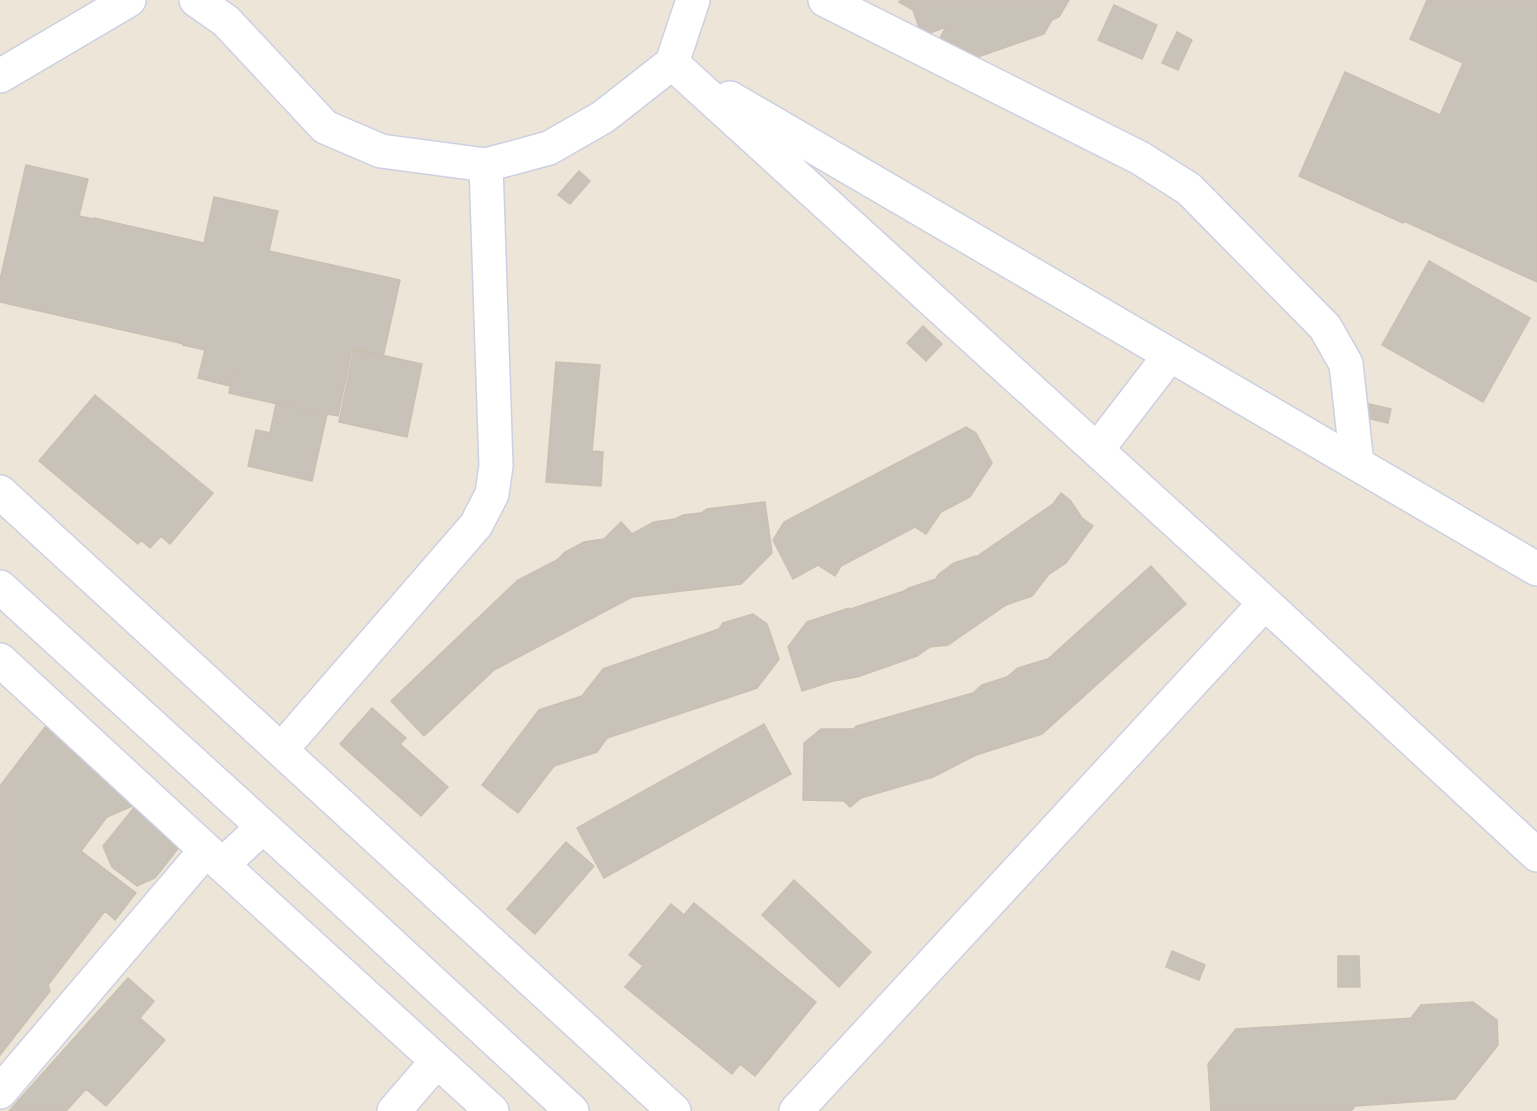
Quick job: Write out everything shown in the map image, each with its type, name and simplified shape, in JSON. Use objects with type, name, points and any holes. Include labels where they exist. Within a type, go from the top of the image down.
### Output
[{"type":"street","points":[[0,76],[129,0]]},
{"type":"street","points":[[196,0],[226,21],[325,127],[381,151],[486,165],[549,148],[603,117],[672,63],[693,0]]},
{"type":"street","points":[[825,0],[1140,158],[1190,189],[1325,327],[1346,364],[1358,464]]},
{"type":"street","points":[[672,63],[1537,569]]},
{"type":"street","points":[[672,63],[1265,603],[1537,855]]},
{"type":"street","points":[[281,750],[476,525],[492,494],[496,466],[486,165]]},
{"type":"street","points":[[1097,450],[1170,355]]},
{"type":"street","points":[[0,492],[674,1111]]},
{"type":"street","points":[[0,587],[572,1111]]},
{"type":"street","points":[[796,1111],[1265,603]]},
{"type":"street","points":[[0,660],[492,1111]]},
{"type":"street","points":[[0,1092],[214,858],[263,827]]},
{"type":"street","points":[[394,1111],[437,1061]]},
{"type":"building","points":[[901,0],[1069,0],[1059,17],[1052,20],[1044,34],[978,57],[955,44],[948,57],[934,49],[946,27],[922,36],[913,10],[899,2]]},
{"type":"building","points":[[1427,0],[1537,0],[1537,282],[1299,176],[1345,72],[1440,115],[1463,63],[1410,39]]},
{"type":"building","points":[[1114,5],[1157,25],[1142,59],[1098,40]]},
{"type":"building","points":[[1177,32],[1192,40],[1178,70],[1162,63]]},
{"type":"building","points":[[26,165],[88,179],[79,216],[204,243],[214,197],[278,211],[269,251],[400,280],[383,357],[352,350],[338,416],[327,414],[312,481],[248,466],[256,430],[270,433],[276,404],[321,414],[229,393],[235,366],[230,386],[198,378],[205,350],[0,302],[0,280]]},
{"type":"building","points":[[579,171],[590,181],[570,204],[558,195]]},
{"type":"building","points":[[1429,261],[1530,318],[1483,402],[1382,345]]},
{"type":"building","points":[[923,326],[942,344],[926,361],[907,343]]},
{"type":"building","points":[[354,349],[422,364],[407,437],[339,422]]},
{"type":"building","points":[[556,362],[600,365],[592,451],[603,452],[601,486],[546,482]]},
{"type":"building","points":[[95,395],[213,493],[170,544],[161,536],[150,548],[141,540],[138,544],[39,461]]},
{"type":"building","points":[[1361,402],[1391,409],[1388,423],[1358,416]]},
{"type":"building","points":[[966,427],[976,433],[992,463],[970,497],[941,512],[926,534],[915,527],[841,566],[835,576],[818,565],[793,579],[773,540],[784,522]]},
{"type":"building","points":[[1061,493],[1070,500],[1082,518],[1093,526],[1066,563],[1049,574],[1032,596],[1006,605],[948,645],[930,647],[917,656],[857,677],[833,681],[802,691],[788,647],[807,622],[936,579],[954,563],[976,556],[973,559],[1053,504]]},
{"type":"building","points":[[765,502],[772,553],[741,584],[632,597],[494,670],[424,736],[391,701],[518,580],[557,560],[565,552],[584,542],[604,539],[621,522],[632,534],[654,522],[701,513],[707,509]]},
{"type":"building","points":[[1151,566],[1186,604],[1042,734],[976,755],[933,777],[861,798],[850,807],[844,801],[803,800],[804,743],[821,729],[853,729],[973,693],[982,685],[1007,677],[1018,668],[1048,659]]},
{"type":"building","points":[[753,614],[767,624],[779,659],[757,688],[607,738],[597,752],[554,766],[518,813],[482,785],[539,710],[582,696],[603,669],[719,629],[723,623]]},
{"type":"building","points":[[372,708],[406,738],[400,744],[448,787],[421,816],[340,744]]},
{"type":"building","points":[[764,724],[791,774],[604,878],[577,828]]},
{"type":"building","points":[[45,727],[187,837],[155,878],[137,886],[112,867],[103,846],[137,804],[107,817],[81,851],[136,893],[115,920],[105,911],[48,985],[50,991],[0,1055],[0,786]]},
{"type":"building","points":[[566,842],[594,866],[535,934],[507,909]]},
{"type":"building","points":[[794,880],[871,952],[839,987],[762,915]]},
{"type":"building","points":[[694,903],[816,1002],[755,1076],[740,1064],[732,1074],[625,987],[643,966],[629,955],[671,904],[684,915]]},
{"type":"building","points":[[1172,951],[1205,965],[1199,980],[1166,967]]},
{"type":"building","points":[[1338,956],[1359,956],[1360,987],[1338,987]]},
{"type":"building","points":[[128,978],[154,1001],[140,1018],[165,1040],[106,1106],[86,1089],[66,1111],[9,1111]]},
{"type":"building","points":[[1473,1002],[1497,1020],[1498,1045],[1455,1099],[1355,1106],[1351,1111],[1211,1111],[1208,1064],[1236,1029],[1413,1018],[1421,1005]]}]
